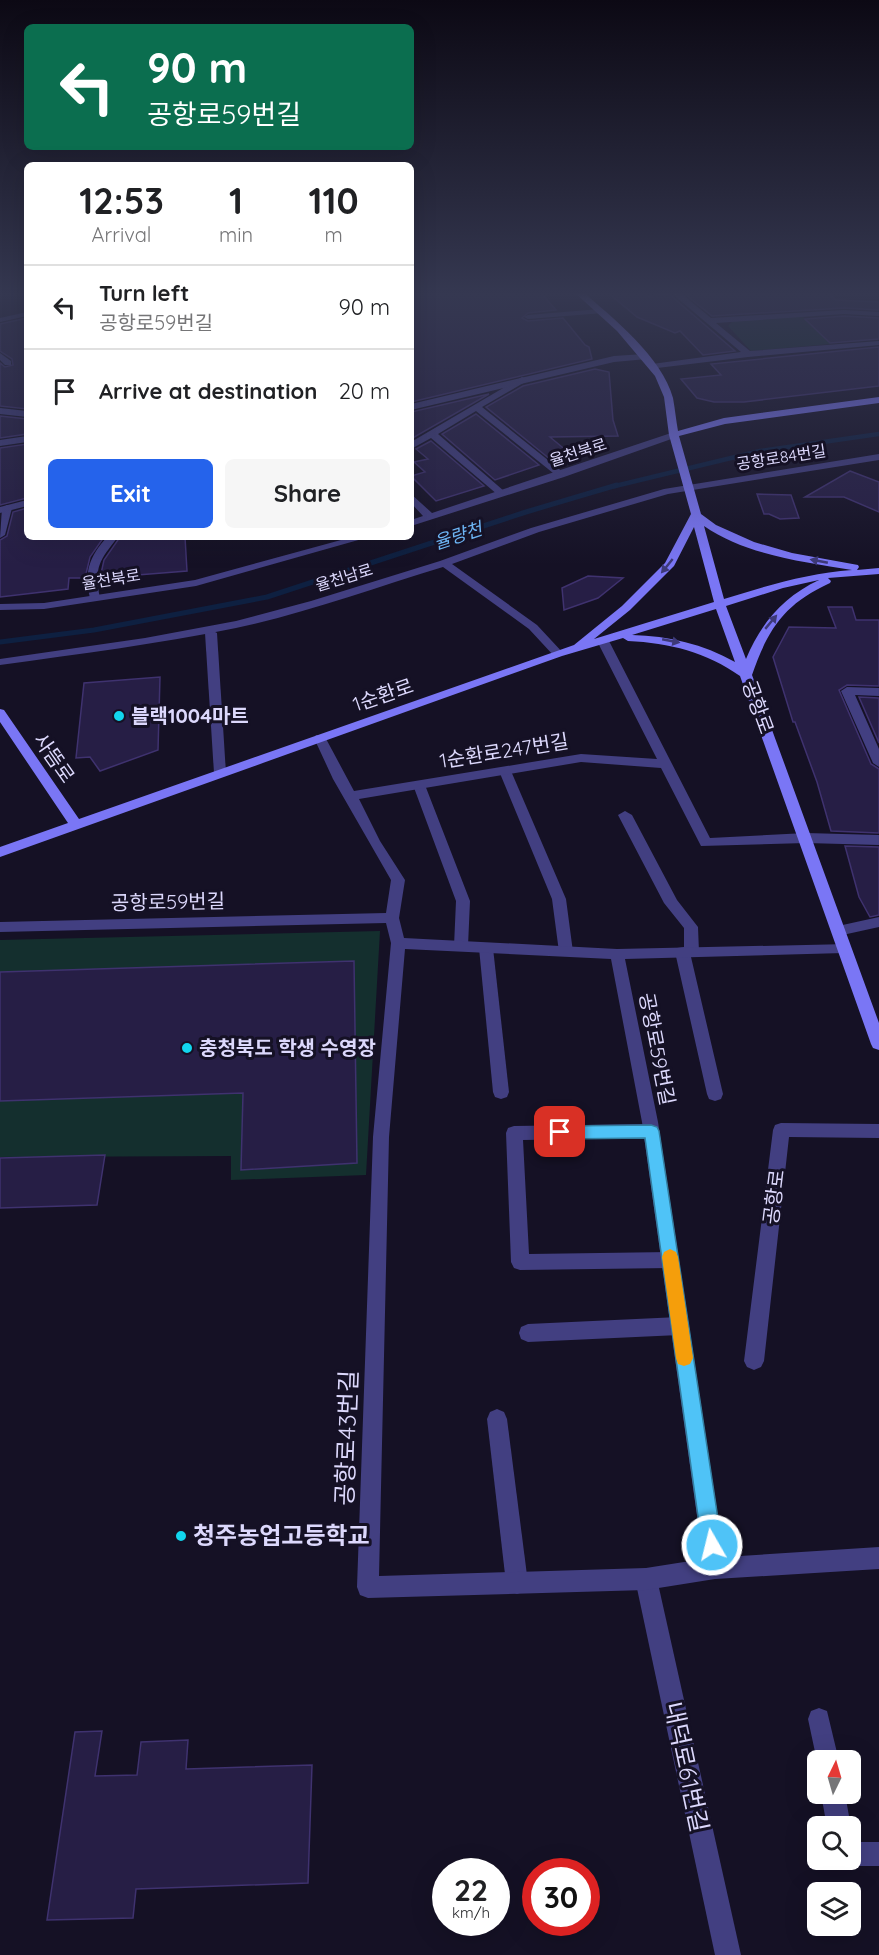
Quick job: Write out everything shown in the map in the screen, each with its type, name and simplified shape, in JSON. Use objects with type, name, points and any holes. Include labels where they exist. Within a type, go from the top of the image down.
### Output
[{"type":"main road","points":[[662,382],[668,397],[675,441]]},
{"type":"main road","name":"율천북로","points":[[675,441],[724,421],[879,400]]},
{"type":"main road","name":"공항로","points":[[675,441],[720,604],[879,1044]]},
{"type":"main road","points":[[576,649],[626,608],[670,564],[696,515],[712,528],[747,543],[817,561],[878,571]]},
{"type":"main road","points":[[608,640],[671,640],[728,661],[746,675],[763,631],[787,603],[815,586],[833,579],[878,571]]},
{"type":"main road","name":"1순환로","points":[[0,852],[558,654],[805,580],[828,575],[878,571]]},
{"type":"main road","name":"사뜸로","points":[[0,713],[76,824]]},
{"type":"street","points":[[414,406],[513,382]]},
{"type":"street","points":[[414,444],[518,382]]},
{"type":"street","points":[[476,408],[561,475]]},
{"type":"street","points":[[0,411],[24,414]]},
{"type":"street","points":[[432,434],[501,493]]},
{"type":"street","points":[[0,443],[24,439]]},
{"type":"street","name":"율천북로","points":[[414,522],[501,493],[675,441]]},
{"type":"street","name":"공항로84번길","points":[[687,484],[879,458]]},
{"type":"street","name":"율천남로","points":[[0,662],[112,646],[237,624],[315,603],[444,563],[535,530],[687,484]]},
{"type":"street","points":[[414,500],[430,518]]},
{"type":"street","points":[[0,534],[3,509],[24,504]]},
{"type":"street","points":[[95,598],[90,575],[96,555],[110,540]]},
{"type":"street","name":"율천북로","points":[[0,607],[44,606],[196,583],[353,540]]},
{"type":"street","points":[[444,563],[533,627],[558,654]]},
{"type":"street","points":[[211,633],[220,773]]},
{"type":"street","points":[[608,640],[665,764],[706,843],[806,838],[879,840]]},
{"type":"street","points":[[879,692],[847,691],[879,763]]},
{"type":"street","points":[[320,738],[339,779],[398,880],[392,918],[398,943],[617,954],[844,948]]},
{"type":"street","name":"1순환로247번길","points":[[351,796],[581,758],[665,764]]},
{"type":"street","points":[[505,771],[559,899],[566,952]]},
{"type":"street","points":[[419,785],[463,901],[461,946]]},
{"type":"street","points":[[625,815],[671,903],[691,927],[687,952],[715,1094]]},
{"type":"street","name":"공항로59번길","points":[[0,927],[392,918]]},
{"type":"street","points":[[838,931],[879,922]]},
{"type":"street","name":"공항로43번길","points":[[398,943],[381,1137],[368,1587],[646,1579],[716,1568],[879,1558]]},
{"type":"street","points":[[486,948],[501,1092]]},
{"type":"street","name":"공항로59번길","points":[[617,954],[651,1131],[514,1133],[520,1263],[670,1260]]},
{"type":"street","name":"공항로","points":[[754,1360],[781,1130],[879,1131]]},
{"type":"street","points":[[651,1131],[716,1568]]},
{"type":"street","points":[[528,1334],[680,1326]]},
{"type":"street","points":[[497,1419],[517,1583]]},
{"type":"street","name":"내덕로61번길","points":[[646,1579],[728,1955]]},
{"type":"street","points":[[819,1719],[825,1750]]},
{"type":"street","points":[[861,1854],[879,1854]]},
{"type":"green space","name":"충청북도 학생 수영장","points":[[380,931],[366,1175],[231,1180],[231,1156],[0,1157],[0,940]]},
{"type":"building","points":[[0,382],[24,382],[24,409],[0,406]]},
{"type":"building","points":[[414,382],[494,382],[414,401]]},
{"type":"building","points":[[539,382],[610,382],[613,420],[618,436],[550,437],[568,452],[554,455],[557,458],[551,460],[486,407],[523,386]]},
{"type":"building","points":[[684,382],[879,382],[879,386],[744,402],[714,402],[697,398]]},
{"type":"building","points":[[489,394],[414,437],[414,411]]},
{"type":"building","points":[[476,414],[539,465],[495,480],[442,434]]},
{"type":"building","points":[[0,416],[24,419],[24,434],[0,438]]},
{"type":"building","points":[[431,441],[484,486],[436,501],[414,479],[414,475],[425,472],[414,462],[428,459],[416,449]]},
{"type":"building","points":[[24,444],[24,499],[0,505],[0,448]]},
{"type":"building","points":[[850,471],[879,482],[879,512],[844,497],[805,497]]},
{"type":"building","points":[[757,494],[791,495],[799,518],[780,519],[764,514]]},
{"type":"building","points":[[24,509],[24,540],[102,540],[90,557],[85,578],[69,578],[68,589],[0,597],[0,540],[7,536],[13,512]]},
{"type":"building","points":[[118,540],[185,540],[187,571],[100,578],[104,560]]},
{"type":"building","points":[[588,576],[623,578],[598,598],[564,610],[562,588]]},
{"type":"building","points":[[828,607],[852,607],[856,620],[879,620],[879,686],[847,685],[839,690],[871,764],[879,769],[879,833],[831,831],[817,782],[795,722],[793,722],[773,657],[789,627],[836,628]]},
{"type":"building","name":"블랙1004마트","points":[[160,677],[158,750],[100,771],[90,757],[76,758],[84,683]]},
{"type":"building","points":[[859,697],[879,698],[879,743]]},
{"type":"building","points":[[845,846],[879,847],[879,915],[870,917],[859,897]]},
{"type":"building","name":"충청북도 학생 수영장","points":[[354,961],[357,1163],[241,1170],[243,1093],[0,1101],[0,972]]},
{"type":"building","points":[[105,1155],[97,1205],[0,1208],[0,1158]]},
{"type":"building","points":[[102,1731],[95,1776],[137,1775],[141,1742],[188,1740],[186,1769],[312,1765],[308,1883],[136,1889],[133,1918],[47,1920],[75,1732]]},
{"type":"waterway","name":"율량천","points":[[611,487],[760,451],[879,434]]},
{"type":"waterway","name":"율량천","points":[[0,642],[94,630],[267,597],[526,512],[617,485]]},
{"type":"slow traffic","points":[[670,1257],[684,1358]]},
{"type":"place","name":"블랙1004마트","points":[[119,716]]},
{"type":"place","name":"충청북도 학생 수영장","points":[[187,1048]]},
{"type":"place","name":"청주농업고등학교","points":[[181,1536]]},
{"type":"route","points":[[560,1132],[651,1131],[712,1545]]}]
